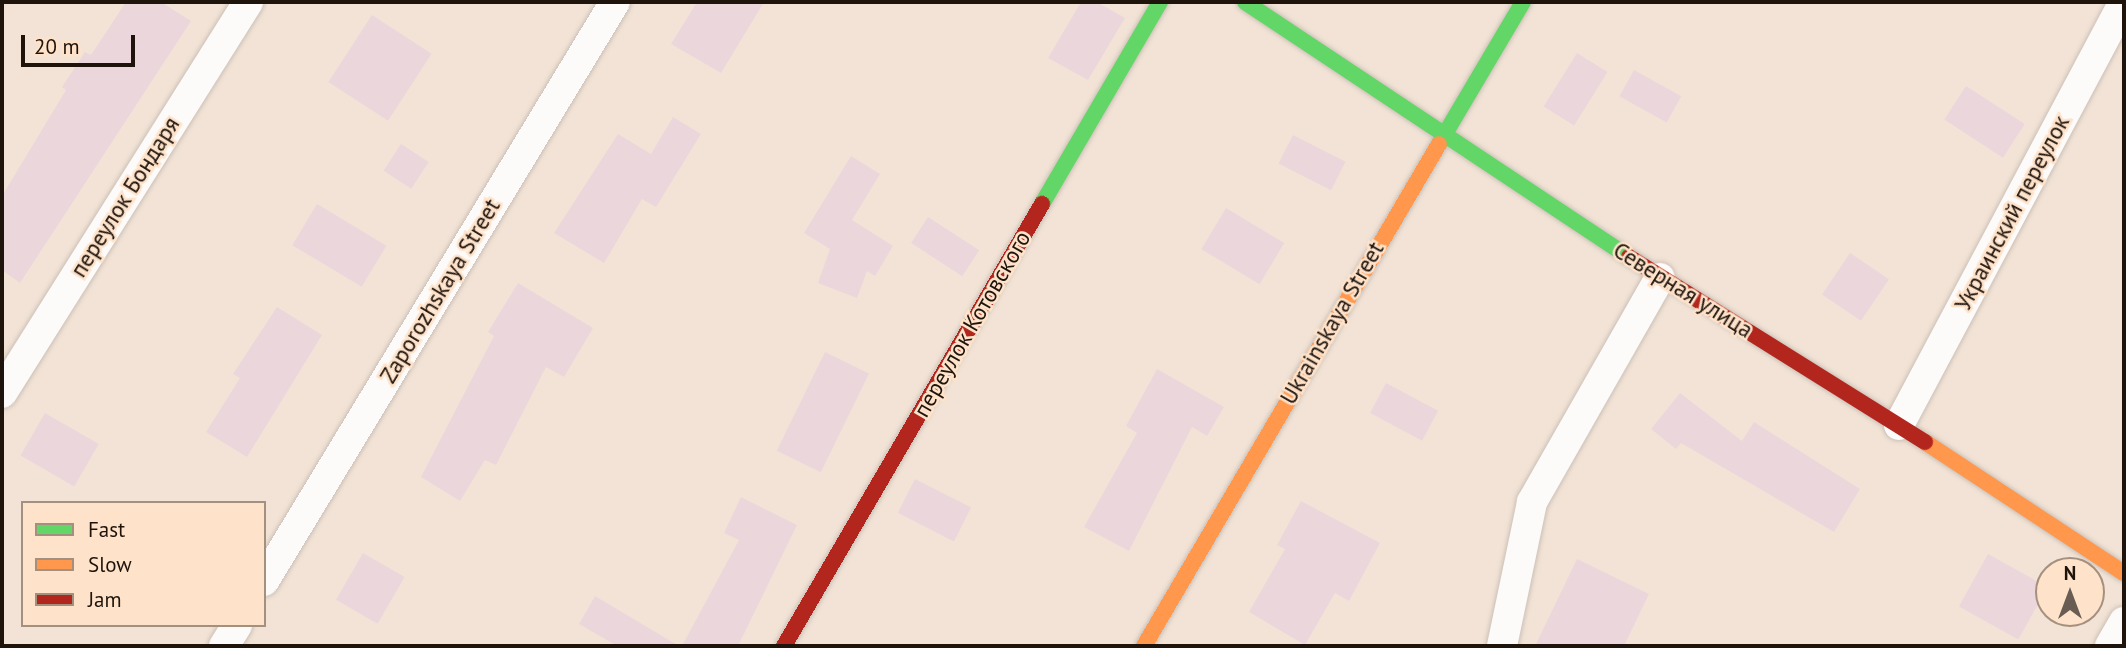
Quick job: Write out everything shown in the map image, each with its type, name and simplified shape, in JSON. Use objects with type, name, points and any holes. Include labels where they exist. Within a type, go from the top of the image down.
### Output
[{"type":"street","name":"переулок Бондаря","points":[[2,393],[248,2]]},
{"type":"street","name":"Zaporozhskaya Street","points":[[266,578],[615,2]]},
{"type":"street","name":"переулок Котовского","points":[[783,646],[1160,2]]},
{"type":"street","name":"Северная улица","points":[[1245,2],[1660,278],[1899,425],[2124,573]]},
{"type":"street","name":"Ukrainskaya Street","points":[[1144,646],[1443,132],[1523,2]]},
{"type":"street","name":"Украинский переулок","points":[[1899,425],[2124,2]]},
{"type":"street","points":[[1502,646],[1532,502],[1660,278]]},
{"type":"street","points":[[2110,646],[2124,622]]},
{"type":"street","points":[[225,646],[236,627]]},
{"type":"building","points":[[126,2],[161,2],[191,21],[20,283],[2,270],[2,196],[66,90],[62,87],[85,52],[91,55]]},
{"type":"building","points":[[697,2],[764,2],[721,73],[671,44]]},
{"type":"building","points":[[1081,2],[1097,2],[1125,18],[1088,80],[1048,58]]},
{"type":"building","points":[[372,15],[432,54],[388,121],[328,82]]},
{"type":"building","points":[[1577,53],[1608,72],[1574,126],[1544,106]]},
{"type":"building","points":[[1634,70],[1681,96],[1667,122],[1619,96]]},
{"type":"building","points":[[1966,86],[2025,124],[2003,158],[1944,120]]},
{"type":"building","points":[[673,117],[701,134],[656,207],[642,199],[604,263],[554,233],[618,134],[651,154]]},
{"type":"building","points":[[1293,135],[1346,162],[1331,190],[1278,164]]},
{"type":"building","points":[[401,144],[429,162],[411,189],[384,171]]},
{"type":"building","points":[[851,156],[880,174],[852,220],[893,246],[875,276],[867,271],[857,298],[818,283],[830,249],[804,233]]},
{"type":"building","points":[[317,204],[386,246],[362,287],[292,245]]},
{"type":"building","points":[[1226,208],[1284,243],[1260,284],[1201,249]]},
{"type":"building","points":[[928,217],[979,250],[962,276],[911,243]]},
{"type":"building","points":[[1850,253],[1889,279],[1861,321],[1822,294]]},
{"type":"building","points":[[518,283],[593,328],[564,377],[546,367],[496,465],[485,460],[460,501],[421,477],[494,336],[488,332]]},
{"type":"building","points":[[277,307],[322,335],[247,457],[206,432],[240,378],[233,374]]},
{"type":"building","points":[[825,352],[869,373],[821,472],[777,451]]},
{"type":"building","points":[[1157,369],[1224,407],[1207,436],[1192,427],[1129,551],[1084,527],[1137,433],[1126,426]]},
{"type":"building","points":[[1386,383],[1438,411],[1422,441],[1370,413]]},
{"type":"building","points":[[1680,393],[1742,441],[1754,422],[1860,489],[1834,532],[1681,443],[1676,449],[1651,429]]},
{"type":"building","points":[[45,413],[99,444],[74,486],[20,455]]},
{"type":"building","points":[[915,479],[971,508],[954,541],[898,513]]},
{"type":"building","points":[[741,497],[797,525],[738,646],[682,646],[739,540],[724,533]]},
{"type":"building","points":[[1301,501],[1380,543],[1349,601],[1335,593],[1305,645],[1249,612],[1285,549],[1277,545]]},
{"type":"building","points":[[363,553],[405,577],[378,624],[336,600]]},
{"type":"building","points":[[1988,554],[2035,580],[2035,609],[2018,639],[1959,606]]},
{"type":"building","points":[[1577,559],[1649,594],[1624,646],[1535,646]]},
{"type":"building","points":[[595,596],[679,646],[617,646],[579,624]]},
{"type":"traffic: fast","points":[[1042,204],[1160,2]]},
{"type":"traffic: fast","points":[[1245,2],[1629,257]]},
{"type":"traffic: fast","points":[[1439,144],[1523,2]]},
{"type":"traffic: slow","points":[[1144,646],[1439,144]]},
{"type":"traffic: slow","points":[[1925,442],[2124,573]]},
{"type":"traffic: jam","points":[[784,646],[1042,204]]},
{"type":"traffic: jam","points":[[1629,257],[1925,442]]}]
